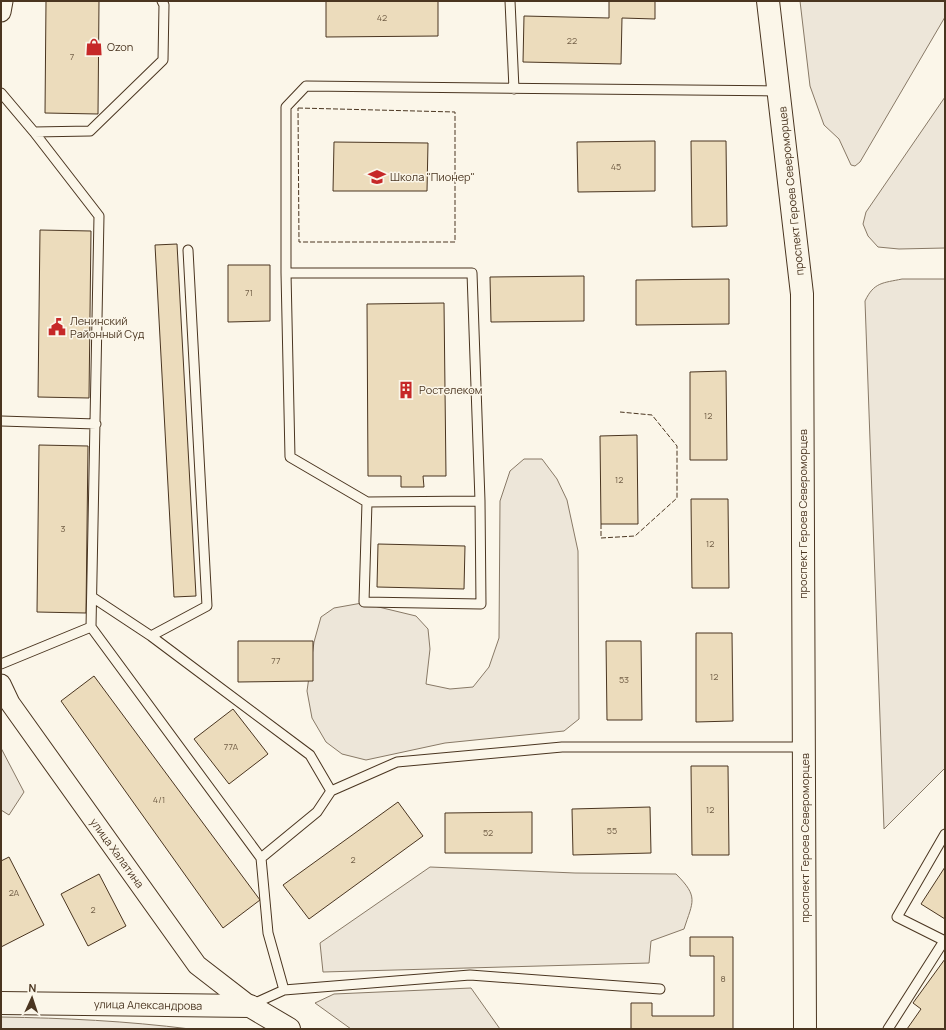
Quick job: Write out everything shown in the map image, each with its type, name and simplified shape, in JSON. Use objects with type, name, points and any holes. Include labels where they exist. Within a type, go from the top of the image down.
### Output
[{"type":"main road","name":"проспект Героев Североморцев","points":[[768,1],[780,91],[802,294],[805,1029]]},
{"type":"main road","name":"улица Александрова","points":[[1,1003],[250,1006],[289,1029]]},
{"type":"street","points":[[1,12],[3,1]]},
{"type":"street","name":"улица Халатина","points":[[1,684],[10,703],[197,965],[250,1006]]},
{"type":"lane","points":[[34,132],[90,130],[164,60],[164,4],[162,1]]},
{"type":"lane","points":[[510,1],[514,89]]},
{"type":"lane","points":[[480,501],[367,502],[290,457],[286,273],[286,106],[306,86],[780,91]]},
{"type":"lane","points":[[1,94],[34,132],[99,216],[91,627],[261,858],[268,933],[284,990]]},
{"type":"lane","points":[[150,636],[207,606],[188,250]]},
{"type":"lane","points":[[286,273],[472,273],[480,501],[481,604],[364,602],[367,502]]},
{"type":"lane","points":[[1,421],[96,424]]},
{"type":"lane","points":[[92,597],[150,636],[310,755],[331,791]]},
{"type":"lane","points":[[1,664],[91,627]]},
{"type":"lane","points":[[261,858],[317,812],[331,791],[397,762],[555,747],[805,747]]},
{"type":"lane","points":[[888,1029],[945,941],[897,917],[945,834]]},
{"type":"lane","points":[[250,1006],[284,990],[470,975],[660,989]]},
{"type":"shaded area","points":[[800,1],[945,1],[945,17],[860,162],[855,166],[851,165],[839,139],[824,125],[810,86]]},
{"type":"shaded area","points":[[945,97],[945,248],[899,249],[878,247],[868,236],[863,224],[866,212]]},
{"type":"shaded area","points":[[902,279],[945,279],[945,768],[884,829],[865,301],[872,290],[880,284]]},
{"type":"shaded area","points":[[524,459],[542,459],[557,479],[567,500],[578,551],[579,719],[564,731],[445,743],[366,760],[342,754],[326,742],[312,718],[307,691],[314,642],[321,617],[334,608],[362,603],[416,616],[428,629],[430,649],[426,684],[450,689],[473,687],[489,667],[499,638],[500,501],[510,471]]},
{"type":"shaded area","points":[[1,748],[24,792],[9,815],[1,810]]},
{"type":"shaded area","points":[[430,867],[575,873],[676,874],[688,888],[692,900],[690,912],[684,929],[651,941],[649,963],[323,972],[320,943]]},
{"type":"shaded area","points":[[471,988],[500,1029],[351,1029],[315,1003],[334,994]]},
{"type":"shaded area","points":[[1,1017],[96,1020],[190,1029],[1,1029]]},
{"type":"building","points":[[46,1],[99,1],[98,114],[45,113]]},
{"type":"building","points":[[326,1],[438,1],[438,36],[326,37]]},
{"type":"building","points":[[609,1],[655,1],[655,19],[622,18],[621,64],[523,62],[524,16],[609,18]]},
{"type":"building","points":[[655,141],[655,191],[578,192],[577,142]]},
{"type":"building","points":[[691,141],[726,141],[727,226],[692,227]]},
{"type":"building","points":[[334,142],[428,143],[427,191],[333,191]]},
{"type":"building","points":[[40,230],[91,231],[89,398],[38,397]]},
{"type":"building","points":[[177,244],[196,596],[174,597],[155,245]]},
{"type":"building","points":[[228,265],[270,265],[270,321],[228,322]]},
{"type":"building","points":[[584,276],[584,321],[491,322],[490,277]]},
{"type":"building","points":[[729,279],[729,324],[636,325],[636,280]]},
{"type":"building","name":"Ростелеком","points":[[444,303],[446,476],[423,476],[424,487],[401,487],[401,476],[368,476],[367,304]]},
{"type":"building","points":[[726,371],[727,460],[690,460],[690,372]]},
{"type":"building","points":[[637,435],[638,524],[601,524],[600,436]]},
{"type":"building","points":[[39,445],[88,446],[86,613],[37,612]]},
{"type":"building","points":[[691,499],[728,499],[729,588],[692,588]]},
{"type":"building","points":[[378,544],[465,546],[464,589],[377,587]]},
{"type":"building","points":[[696,633],[732,633],[733,721],[696,722]]},
{"type":"building","points":[[238,641],[313,641],[313,681],[238,682]]},
{"type":"building","points":[[606,641],[641,641],[642,720],[607,720]]},
{"type":"building","points":[[94,676],[260,900],[223,928],[61,701]]},
{"type":"building","points":[[233,709],[268,754],[229,784],[194,739]]},
{"type":"building","points":[[691,766],[728,766],[729,855],[692,855]]},
{"type":"building","points":[[398,802],[423,836],[309,919],[283,885]]},
{"type":"building","points":[[650,807],[651,853],[573,855],[572,809]]},
{"type":"building","points":[[532,812],[532,853],[445,853],[445,813]]},
{"type":"building","points":[[9,857],[44,925],[1,947],[1,861]]},
{"type":"building","points":[[945,867],[945,919],[921,904]]},
{"type":"building","points":[[99,874],[126,926],[88,946],[61,894]]},
{"type":"building","points":[[690,937],[733,937],[733,1029],[631,1029],[631,1003],[652,1003],[652,1016],[714,1016],[714,956],[690,956]]},
{"type":"building","points":[[945,959],[945,1029],[907,1029],[921,1009],[913,1003]]},
{"type":"fence","points":[[298,108],[455,112],[455,242],[299,242],[298,108]]},
{"type":"fence","points":[[601,524],[601,538],[635,536],[677,498],[677,446],[652,415],[620,412]]},
{"type":"place","name":"Ozon","points":[[94,47]]},
{"type":"place","name":"Школа \"Пионер\"","points":[[377,177]]},
{"type":"place","name":"Ленинский Районный Суд","points":[[57,327]]},
{"type":"place","name":"Ростелеком","points":[[406,390]]}]
